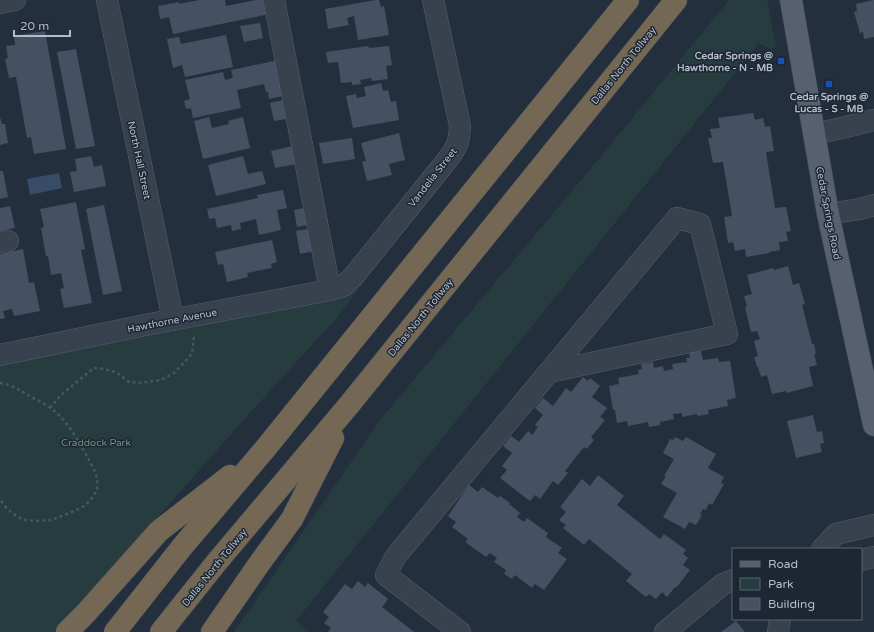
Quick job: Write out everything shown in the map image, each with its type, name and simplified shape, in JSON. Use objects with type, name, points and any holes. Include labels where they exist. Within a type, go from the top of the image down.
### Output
[{"type":"highway","points":[[115,632],[182,547],[265,449],[628,0]]},
{"type":"highway","name":"Dallas North Tollway","points":[[161,632],[216,562],[349,405],[676,0]]},
{"type":"highway","points":[[212,632],[292,519],[349,405]]},
{"type":"highway","points":[[67,632],[159,531],[265,449]]},
{"type":"main road","name":"Cedar Springs Road","points":[[791,0],[828,214],[874,425]]},
{"type":"street","points":[[0,3],[15,0]]},
{"type":"street","name":"North Hall Street","points":[[107,0],[172,320]]},
{"type":"street","points":[[274,0],[336,288]]},
{"type":"street","name":"Vandelia Street","points":[[336,288],[353,277],[448,159],[456,148],[459,140],[460,126],[433,0]]},
{"type":"street","points":[[814,134],[874,120]]},
{"type":"street","points":[[828,214],[860,209],[874,205]]},
{"type":"street","points":[[460,632],[386,575],[396,556],[677,218],[700,224],[727,334],[549,372]]},
{"type":"street","name":"Hawthorne Avenue","points":[[0,355],[336,288]]},
{"type":"street","points":[[823,548],[836,534],[874,526]]},
{"type":"street","points":[[862,560],[874,557]]},
{"type":"street","points":[[665,632],[728,582]]},
{"type":"street","points":[[778,632],[780,620]]},
{"type":"path","points":[[50,408],[61,395],[94,368],[116,372],[129,382],[161,380],[174,373],[192,354],[195,333]]},
{"type":"path","points":[[0,383],[5,383],[17,388],[50,408],[64,421],[74,434],[97,476],[97,489],[91,499],[84,506],[50,520],[25,520],[11,512],[0,499]]},
{"type":"green space","points":[[729,0],[767,0],[776,46],[771,49],[759,43],[296,621],[309,632],[234,632],[380,420],[602,155]]},
{"type":"green space","name":"Craddock Park","points":[[353,289],[359,289],[335,320],[248,415],[82,603],[53,632],[0,632],[0,363]]},
{"type":"water","points":[[59,173],[62,188],[30,195],[27,179]]},
{"type":"building","points":[[199,0],[225,0],[226,6],[256,0],[266,0],[269,14],[173,34],[169,17],[160,19],[158,6]]},
{"type":"building","points":[[379,0],[381,7],[384,6],[389,35],[358,40],[354,16],[347,18],[349,25],[328,29],[325,9]]},
{"type":"building","points":[[874,0],[874,37],[864,39],[863,32],[860,33],[854,12],[857,11],[856,4]]},
{"type":"building","points":[[260,23],[263,38],[244,42],[240,26]]},
{"type":"building","points":[[45,31],[66,149],[34,154],[31,137],[27,138],[16,77],[9,78],[5,59],[8,58],[6,46],[15,45],[14,36]]},
{"type":"building","points":[[226,35],[233,67],[185,77],[182,65],[173,68],[167,39],[179,37],[181,44]]},
{"type":"building","points":[[368,46],[369,48],[389,46],[392,65],[386,66],[388,79],[372,81],[371,78],[360,80],[361,84],[352,85],[352,82],[341,83],[338,62],[328,63],[326,52]]},
{"type":"building","points":[[76,49],[95,146],[76,149],[57,52]]},
{"type":"building","points":[[279,60],[287,95],[269,99],[268,92],[266,92],[264,84],[237,90],[241,108],[193,118],[191,108],[186,109],[184,101],[190,99],[185,80],[223,72],[225,80],[233,78],[231,70]]},
{"type":"building","points":[[381,83],[383,91],[388,90],[391,102],[396,101],[399,120],[353,128],[346,96],[356,94],[357,98],[366,96],[364,87]]},
{"type":"building","points":[[288,99],[292,118],[274,121],[270,103]]},
{"type":"building","points":[[753,113],[755,120],[763,118],[765,127],[770,126],[774,151],[766,152],[775,208],[786,207],[791,231],[786,232],[788,241],[779,242],[780,250],[746,257],[745,249],[735,251],[733,242],[728,243],[724,217],[732,216],[723,162],[713,163],[708,138],[712,138],[710,129],[720,128],[718,118]]},
{"type":"building","points":[[0,117],[2,124],[5,124],[8,143],[0,145]]},
{"type":"building","points":[[209,117],[212,128],[229,124],[228,121],[243,117],[250,148],[203,159],[194,121]]},
{"type":"building","points":[[399,133],[405,160],[389,164],[392,175],[367,181],[362,162],[366,161],[361,143]]},
{"type":"building","points":[[352,138],[355,159],[323,164],[319,143]]},
{"type":"building","points":[[293,146],[297,164],[275,168],[271,151]]},
{"type":"building","points":[[91,156],[94,167],[102,165],[106,186],[74,192],[70,172],[77,171],[75,159]]},
{"type":"building","points":[[243,156],[248,174],[262,171],[266,184],[216,196],[208,165]]},
{"type":"building","points":[[0,171],[3,171],[8,197],[0,199]]},
{"type":"building","points":[[283,190],[287,208],[277,210],[281,230],[259,235],[256,219],[240,223],[241,229],[232,231],[231,225],[217,228],[215,218],[209,219],[207,209],[258,198],[257,195]]},
{"type":"building","points":[[76,202],[85,249],[81,250],[92,303],[64,308],[60,289],[64,288],[61,273],[51,275],[41,228],[44,227],[40,209]]},
{"type":"building","points":[[104,205],[122,291],[103,295],[86,209]]},
{"type":"building","points":[[10,206],[15,228],[0,231],[0,208]]},
{"type":"building","points":[[309,207],[312,224],[297,227],[294,210]]},
{"type":"building","points":[[315,228],[319,250],[300,254],[296,231]]},
{"type":"building","points":[[272,240],[277,262],[271,264],[272,268],[247,273],[248,277],[227,282],[223,264],[218,265],[215,252]]},
{"type":"building","points":[[23,249],[29,283],[34,282],[40,311],[14,316],[12,309],[3,311],[5,318],[0,319],[0,254]]},
{"type":"building","points":[[788,266],[793,285],[799,283],[805,304],[802,305],[812,344],[814,344],[816,354],[814,354],[817,365],[809,367],[813,386],[786,393],[786,391],[772,394],[767,375],[761,377],[754,357],[758,356],[754,341],[760,339],[757,331],[751,332],[744,296],[752,294],[747,275],[773,268],[774,270]]},
{"type":"building","points":[[701,351],[703,360],[718,358],[719,362],[730,361],[736,398],[727,400],[728,406],[708,410],[709,414],[698,416],[697,414],[682,417],[682,413],[673,414],[674,419],[660,422],[660,425],[649,427],[648,422],[628,426],[627,421],[617,423],[609,386],[619,384],[618,378],[639,374],[638,370],[642,369],[641,364],[653,362],[654,368],[663,366],[664,371],[673,369],[672,364],[687,362],[686,358],[690,358],[689,352]]},
{"type":"building","points":[[583,377],[588,381],[590,378],[600,386],[592,397],[607,408],[600,417],[605,420],[591,437],[594,440],[587,449],[584,447],[565,471],[568,473],[558,485],[553,481],[540,499],[535,495],[530,501],[500,478],[507,470],[502,466],[512,453],[503,446],[511,436],[519,442],[528,431],[532,435],[538,427],[535,425],[543,415],[535,408],[543,398],[553,406],[566,388],[571,392]]},
{"type":"building","points":[[813,415],[817,432],[822,431],[824,443],[820,444],[822,452],[796,458],[787,421]]},
{"type":"building","points":[[675,437],[683,441],[686,437],[716,454],[708,468],[724,477],[721,483],[724,484],[712,505],[709,503],[706,510],[703,509],[700,514],[702,515],[696,525],[689,522],[685,529],[663,517],[677,493],[661,484],[674,459],[663,453],[670,439],[673,440]]},
{"type":"building","points":[[598,475],[624,496],[617,505],[660,539],[664,534],[686,550],[683,554],[688,558],[683,565],[690,570],[667,597],[662,592],[656,599],[649,594],[646,597],[626,581],[632,574],[589,539],[584,545],[563,528],[566,525],[559,520],[566,512],[560,507],[582,479],[590,486]]},
{"type":"building","points":[[469,485],[478,492],[482,487],[498,498],[500,496],[520,513],[517,517],[524,522],[527,518],[548,533],[546,537],[562,548],[558,553],[567,559],[544,590],[535,584],[532,588],[515,575],[512,579],[504,574],[506,570],[494,562],[497,558],[490,553],[486,557],[465,542],[468,539],[452,527],[456,522],[448,516]]},
{"type":"building","points":[[358,581],[365,587],[368,583],[388,599],[382,607],[414,632],[328,632],[331,628],[324,623],[329,617],[323,612],[345,584],[352,589]]},
{"type":"building","points":[[736,621],[745,632],[721,632]]},
{"type":"place","name":"Cedar Springs @ Hawthorne - N - MB","points":[[781,61]]},
{"type":"place","name":"Cedar Springs @ Lucas - S - MB","points":[[829,84]]}]
